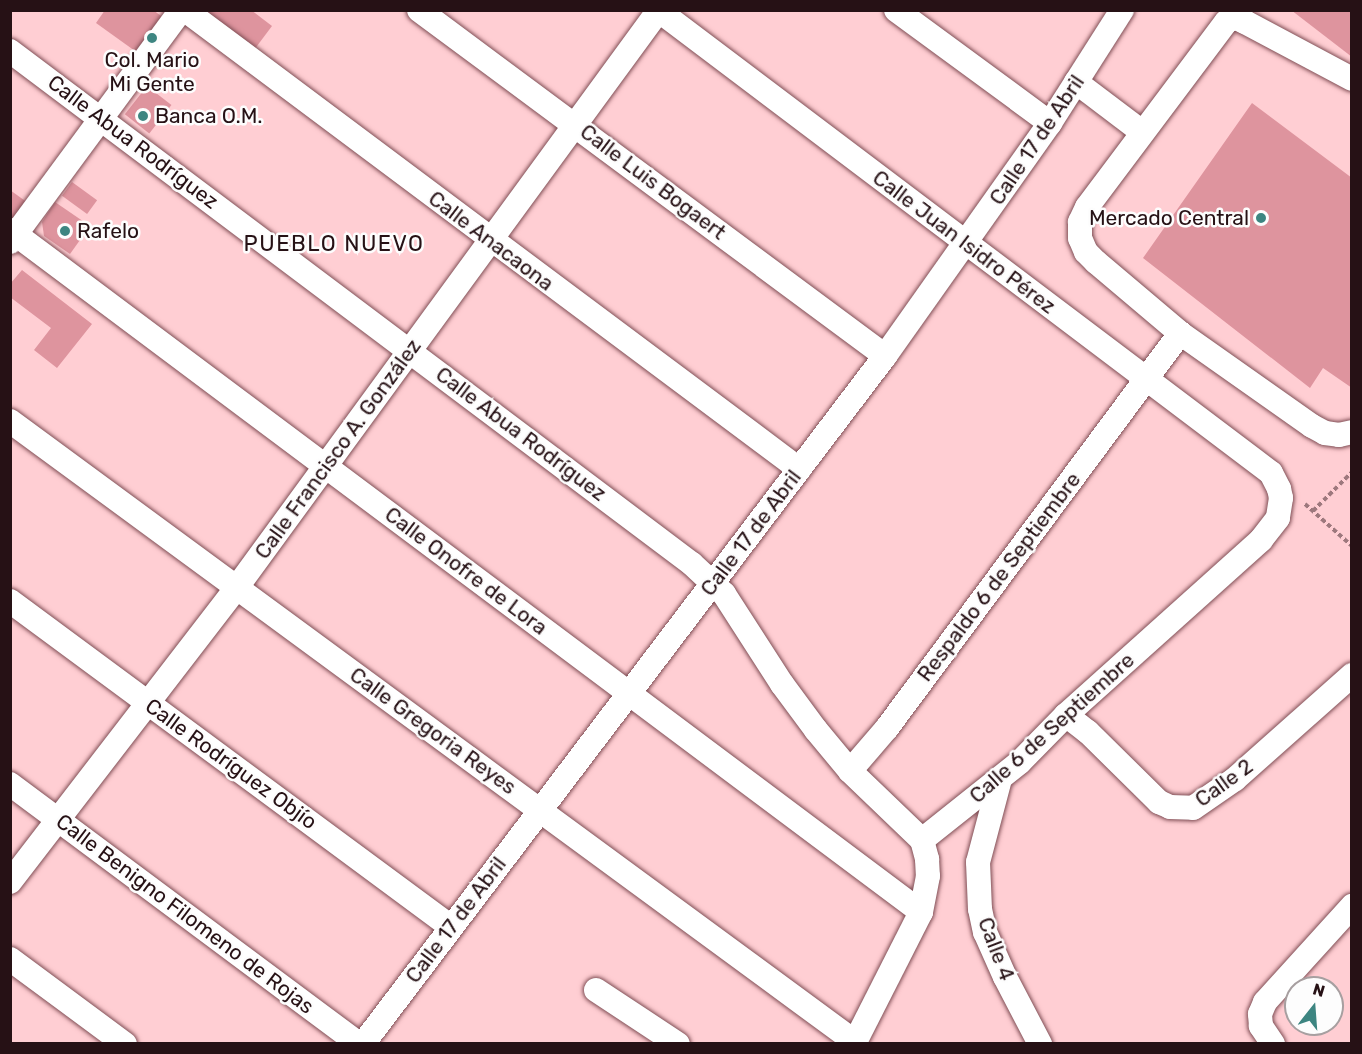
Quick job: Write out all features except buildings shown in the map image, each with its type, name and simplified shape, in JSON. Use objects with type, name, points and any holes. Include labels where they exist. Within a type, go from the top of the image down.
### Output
[{"type":"street","points":[[12,236],[183,10]]},
{"type":"street","name":"Calle Anacaona","points":[[183,10],[799,470]]},
{"type":"street","name":"Calle Luis Bogaert","points":[[419,10],[885,357]]},
{"type":"street","points":[[896,10],[1050,123]]},
{"type":"street","name":"Calle 17 de Abril","points":[[361,1044],[885,357],[1050,123],[1122,10]]},
{"type":"street","name":"Calle Francisco A. González","points":[[10,882],[237,587],[658,11]]},
{"type":"street","name":"Calle Juan Isidro Pérez","points":[[658,11],[1145,381],[1271,473]]},
{"type":"street","points":[[1352,79],[1234,17],[1226,22],[1142,132],[1087,207],[1080,222],[1080,238],[1086,252],[1180,333],[1312,426],[1325,433],[1339,435],[1352,432]]},
{"type":"street","name":"Calle Abua Rodríguez","points":[[10,51],[410,350],[714,583],[734,607],[782,684],[850,771],[922,840]]},
{"type":"street","points":[[1076,82],[1142,132]]},
{"type":"street","name":"Calle Onofre de Lora","points":[[12,236],[325,466],[921,912]]},
{"type":"street","name":"Respaldo 6 de Septiembre","points":[[850,771],[887,728],[1180,333]]},
{"type":"street","name":"Calle Gregoria Reyes","points":[[10,421],[855,1043]]},
{"type":"street","name":"Calle 6 de Septiembre","points":[[922,840],[1020,762],[1066,715],[1268,533],[1278,518],[1281,498],[1271,473]]},
{"type":"street","name":"Calle Rodríguez Objío","points":[[10,601],[451,927]]},
{"type":"street","name":"Calle 2","points":[[1066,715],[1095,737],[1159,802],[1170,807],[1193,808],[1235,778],[1352,675]]},
{"type":"street","name":"Calle 4","points":[[999,779],[978,862],[980,909],[985,932],[1005,977],[1040,1044]]},
{"type":"street","name":"Calle Benigno Filomeno de Rojas","points":[[10,784],[361,1044]]},
{"type":"street","points":[[855,1043],[921,912],[928,876],[927,859],[922,840]]},
{"type":"street","points":[[1274,1044],[1260,1026],[1260,1014],[1265,1002],[1352,906]]},
{"type":"street","points":[[10,959],[125,1044]]},
{"type":"street","points":[[596,990],[678,1044]]},
{"type":"path","points":[[1312,511],[1352,472]]},
{"type":"path","points":[[1304,503],[1352,546]]},
{"type":"place","name":"Col. Mario Mi Gente","points":[[152,38]]},
{"type":"place","name":"Banca O.M.","points":[[143,116]]},
{"type":"place","name":"Mercado Central","points":[[1261,218]]},
{"type":"place","name":"Rafelo","points":[[65,231]]},
{"type":"district","name":"PUEBLO NUEVO","points":[[334,244]]}]
